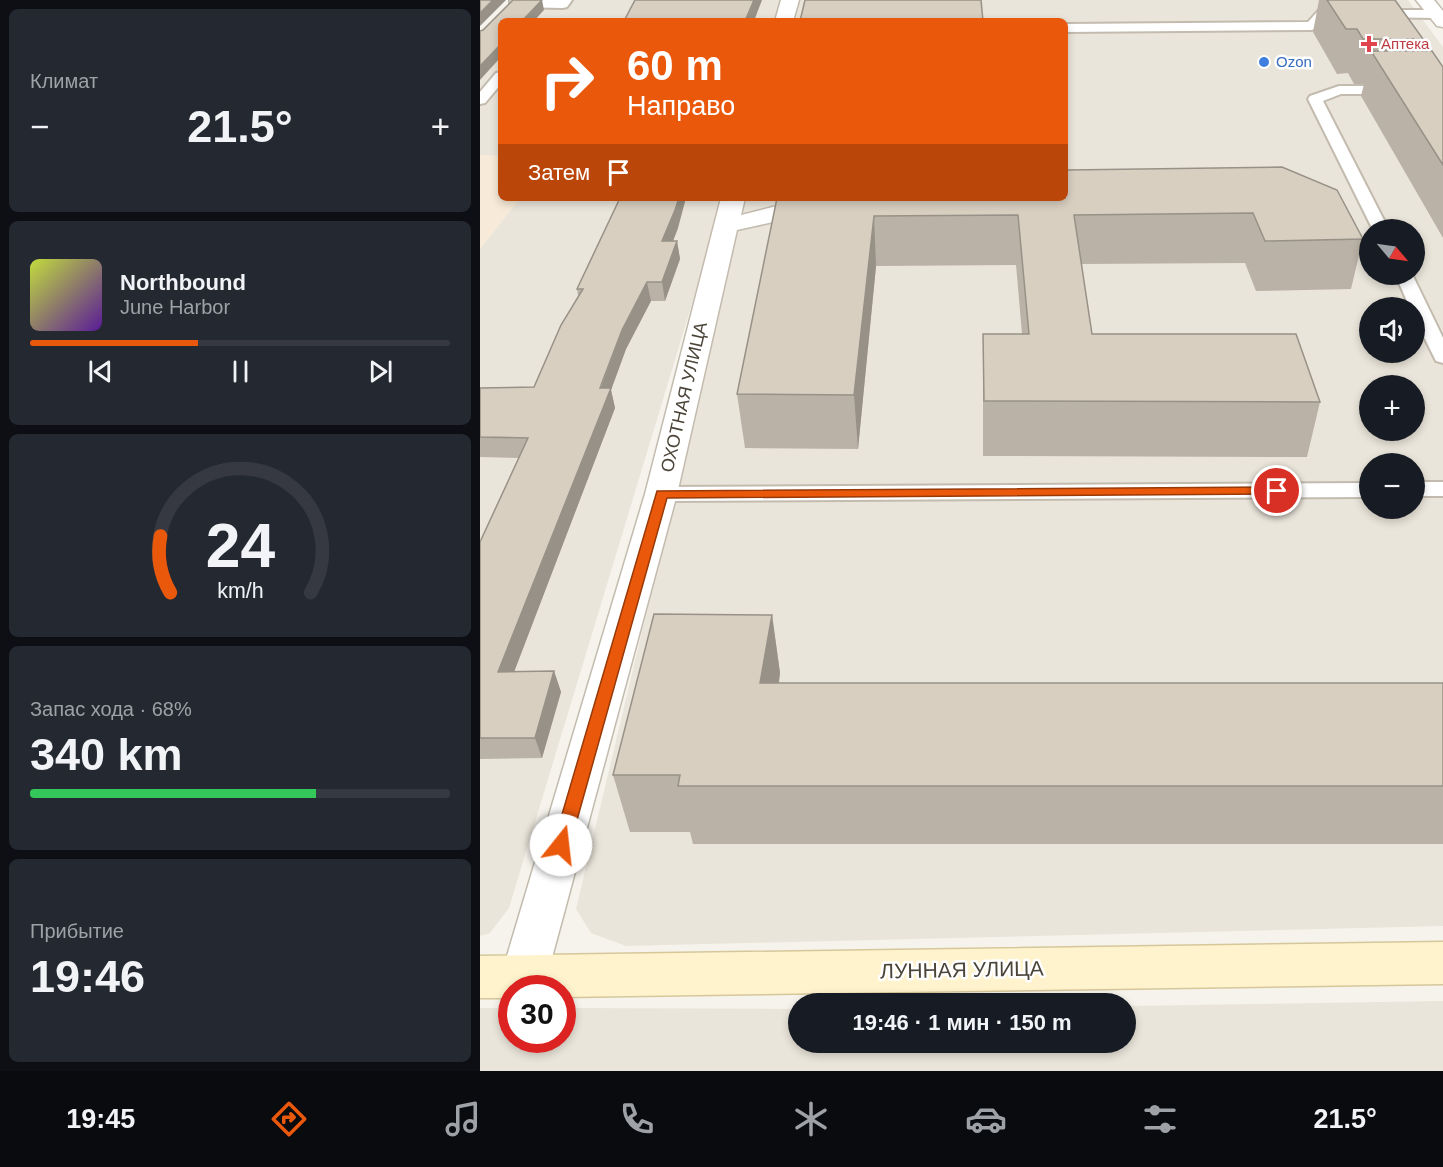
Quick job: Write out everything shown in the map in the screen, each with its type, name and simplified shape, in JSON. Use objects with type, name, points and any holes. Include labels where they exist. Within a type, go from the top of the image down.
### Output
[{"type":"street","points":[[785,18],[790,0]]},
{"type":"street","points":[[729,212],[837,209]]},
{"type":"street","name":"ОХОТНАЯ УЛИЦА","points":[[524,975],[661,494],[729,212]]},
{"type":"street","name":"ЛУННАЯ УЛИЦА","points":[[576,975],[1443,963]]},
{"type":"street","name":"ЛУННАЯ УЛИЦА","points":[[480,977],[498,977]]},
{"type":"lane","points":[[510,5],[565,2]]},
{"type":"lane","points":[[551,18],[565,2]]},
{"type":"lane","points":[[1068,28],[1311,26],[1322,14],[1434,12]]},
{"type":"lane","points":[[480,100],[498,79]]},
{"type":"lane","points":[[1375,219],[1315,99],[1339,90],[1443,90]]},
{"type":"lane","points":[[1408,285],[1443,357]]},
{"type":"lane","points":[[1425,489],[1443,489]]},
{"type":"lane","points":[[661,494],[1359,490]]},
{"type":"shaded area","points":[[553,0],[784,0],[778,18],[537,18]]},
{"type":"shaded area","points":[[798,0],[1408,0],[1443,47],[1443,926],[626,946],[591,933],[576,909],[744,201],[1068,201],[1068,18],[793,18]]},
{"type":"shaded area","points":[[498,60],[498,156],[480,155],[480,80]]},
{"type":"shaded area","points":[[480,155],[498,156],[498,201],[518,201],[480,249]]},
{"type":"shaded area","points":[[518,201],[723,201],[509,908],[490,933],[480,936],[480,249]]},
{"type":"shaded area","points":[[1443,1001],[1443,1071],[480,1071],[480,1008],[498,1008],[498,1053],[576,1053],[576,1008],[788,1009],[788,1053],[1136,1053],[1136,1006]]},
{"type":"building","points":[[480,0],[493,0],[480,13]]},
{"type":"building","points":[[513,0],[542,0],[525,18],[498,18],[498,47],[480,66],[480,31]]},
{"type":"building","points":[[635,0],[754,0],[746,18],[626,18]]},
{"type":"building","points":[[805,0],[981,0],[983,18],[801,18]]},
{"type":"building","points":[[1327,0],[1395,0],[1423,39],[1363,39],[1357,29],[1346,29]]},
{"type":"building","points":[[1371,51],[1432,51],[1443,67],[1443,165]]},
{"type":"building","points":[[1282,167],[1337,190],[1359,231],[1359,239],[1265,241],[1253,213],[1074,215],[1092,334],[1296,334],[1320,402],[984,401],[983,334],[1029,334],[1018,215],[874,216],[854,395],[737,394],[776,201],[1068,201],[1068,170]]},
{"type":"building","points":[[619,201],[678,201],[662,241],[677,241],[662,282],[647,282],[622,330],[600,388],[611,388],[498,672],[554,671],[535,738],[480,738],[480,542],[528,438],[480,437],[480,388],[534,387],[561,325],[583,289],[577,289]]},
{"type":"building","points":[[654,614],[772,615],[760,683],[1443,683],[1443,786],[678,786],[680,775],[613,775]]},
{"type":"place","name":"Аптека","points":[[1369,44]]},
{"type":"place","name":"Ozon","points":[[1264,62]]},
{"type":"route","points":[[561,845],[661,494],[1277,491]]}]
